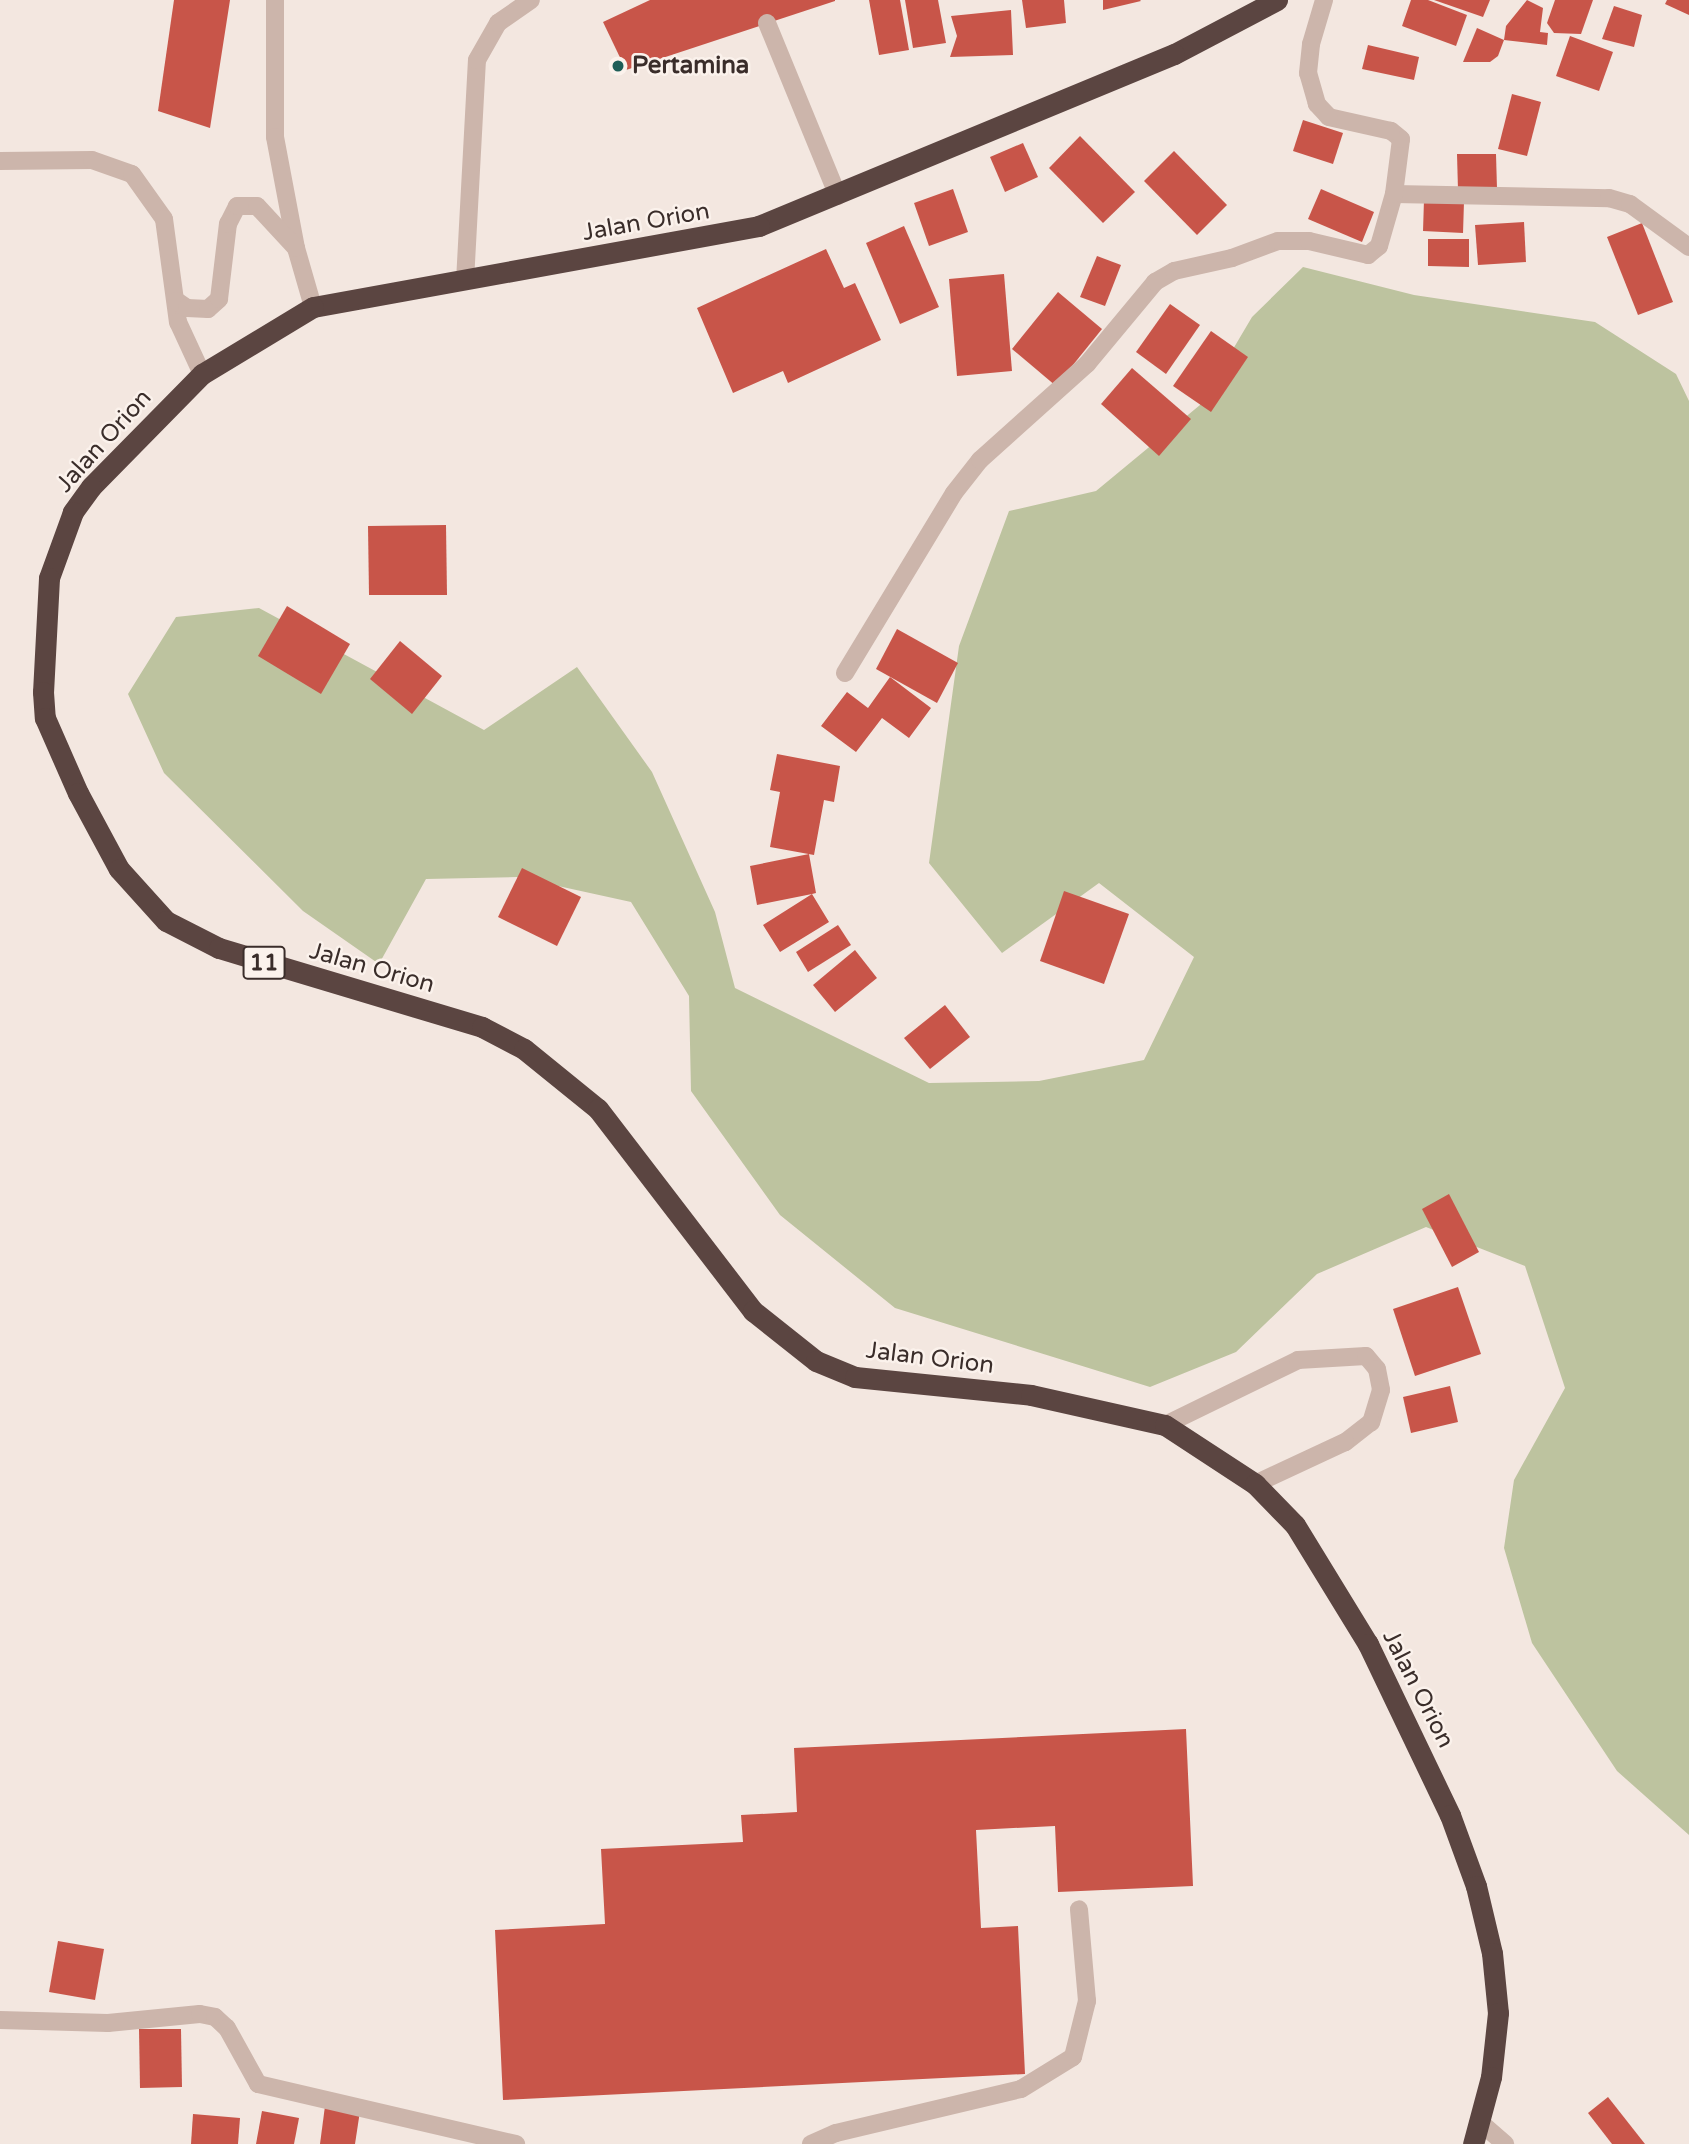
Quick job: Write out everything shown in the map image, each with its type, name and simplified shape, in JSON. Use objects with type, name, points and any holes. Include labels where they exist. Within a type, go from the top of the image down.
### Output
[{"type":"highway","name":"Jalan Orion","points":[[1277,0],[1174,54],[838,197],[720,236],[313,307],[202,374],[91,487],[63,535],[49,578],[44,620],[46,718],[78,793],[118,869],[166,921],[219,948],[482,1027],[555,1070],[598,1109],[753,1311],[816,1361],[855,1377],[1031,1395],[1165,1425],[1255,1484],[1294,1525],[1368,1644],[1450,1815],[1476,1886],[1492,1953],[1498,2013],[1481,2123],[1474,2144]]},
{"type":"street","points":[[275,0],[275,136],[296,248],[313,307]]},
{"type":"street","points":[[465,281],[477,60],[498,23],[531,0]]},
{"type":"street","points":[[845,673],[954,493],[980,460],[1087,364],[1155,282],[1174,271],[1232,258],[1254,247],[1278,241],[1309,241],[1368,254],[1379,246],[1394,194],[1401,139],[1391,131],[1329,117],[1317,104],[1308,73],[1311,44],[1324,0]]},
{"type":"street","points":[[767,23],[838,197]]},
{"type":"street","points":[[0,161],[92,160],[132,174],[164,219],[183,339],[202,374]]},
{"type":"street","points":[[1394,194],[1609,198],[1630,204],[1689,247]]},
{"type":"street","points":[[177,301],[187,308],[208,309],[219,299],[228,224],[237,206],[257,206],[296,248]]},
{"type":"street","points":[[1165,1425],[1298,1360],[1366,1356],[1377,1369],[1381,1390],[1371,1422],[1345,1442],[1255,1484]]},
{"type":"street","points":[[811,2144],[836,2133],[1021,2089],[1073,2057],[1087,2001],[1079,1909]]},
{"type":"street","points":[[0,2020],[108,2023],[200,2014],[215,2017],[227,2028],[258,2084],[516,2144]]},
{"type":"street","points":[[1481,2123],[1505,2144]]},
{"type":"green space","points":[[1303,267],[1414,295],[1595,322],[1676,374],[1689,401],[1689,1835],[1617,1771],[1532,1643],[1504,1548],[1514,1480],[1565,1388],[1525,1266],[1426,1227],[1317,1274],[1236,1352],[1150,1387],[895,1308],[780,1215],[691,1091],[689,996],[631,902],[517,877],[426,879],[379,964],[303,911],[164,773],[128,694],[176,617],[259,608],[484,730],[577,667],[652,772],[715,912],[735,988],[929,1083],[1039,1081],[1144,1060],[1194,957],[1099,883],[1002,953],[929,863],[959,646],[1009,511],[1096,491],[1200,405],[1252,317]]},
{"type":"building","points":[[174,0],[230,0],[210,128],[158,111]]},
{"type":"building","points":[[650,0],[835,1],[626,70],[603,22]]},
{"type":"building","points":[[869,0],[900,0],[909,50],[879,55]]},
{"type":"building","points":[[905,0],[938,0],[946,43],[913,48]]},
{"type":"building","points":[[1022,0],[1064,0],[1066,23],[1026,28]]},
{"type":"building","points":[[1103,0],[1140,0],[1141,1],[1103,10]]},
{"type":"building","points":[[1411,0],[1428,0],[1467,15],[1456,46],[1402,26]]},
{"type":"building","points":[[1434,0],[1490,0],[1483,17]]},
{"type":"building","points":[[1527,0],[1543,8],[1540,32],[1548,33],[1547,45],[1504,40],[1506,26]]},
{"type":"building","points":[[1555,0],[1593,0],[1581,34],[1554,33],[1547,23]]},
{"type":"building","points":[[1667,0],[1689,0],[1689,15],[1665,4]]},
{"type":"building","points":[[1614,6],[1642,15],[1634,47],[1602,39]]},
{"type":"building","points":[[1011,10],[1013,55],[950,57],[957,36],[951,16]]},
{"type":"building","points":[[1477,28],[1504,40],[1498,56],[1490,62],[1463,62]]},
{"type":"building","points":[[1570,36],[1613,52],[1599,91],[1556,76]]},
{"type":"building","points":[[1368,45],[1419,57],[1414,80],[1362,69]]},
{"type":"building","points":[[1512,94],[1541,102],[1527,156],[1498,149]]},
{"type":"building","points":[[1303,120],[1343,133],[1333,164],[1293,151]]},
{"type":"building","points":[[1080,136],[1135,192],[1103,223],[1049,168]]},
{"type":"building","points":[[1023,143],[1038,177],[1005,192],[990,157]]},
{"type":"building","points":[[1174,151],[1227,205],[1197,235],[1144,181]]},
{"type":"building","points":[[1457,154],[1496,154],[1497,189],[1458,190]]},
{"type":"building","points":[[953,189],[968,232],[929,246],[914,203]]},
{"type":"building","points":[[1321,189],[1374,212],[1362,242],[1308,219]]},
{"type":"building","points":[[1424,200],[1464,202],[1463,233],[1423,231]]},
{"type":"building","points":[[1524,222],[1526,262],[1478,265],[1475,225]]},
{"type":"building","points":[[1642,223],[1673,302],[1638,315],[1607,237]]},
{"type":"building","points":[[904,226],[939,307],[900,324],[866,243]]},
{"type":"building","points":[[1428,239],[1469,239],[1469,267],[1428,266]]},
{"type":"building","points":[[826,249],[844,288],[855,283],[881,340],[788,383],[783,371],[733,393],[697,308]]},
{"type":"building","points":[[1097,256],[1121,265],[1105,306],[1080,297]]},
{"type":"building","points":[[1004,274],[1012,371],[957,376],[949,279]]},
{"type":"building","points":[[1058,292],[1102,329],[1056,386],[1012,349]]},
{"type":"building","points":[[1170,304],[1200,325],[1166,374],[1136,352]]},
{"type":"building","points":[[1211,331],[1248,357],[1211,412],[1173,386]]},
{"type":"building","points":[[1132,368],[1191,419],[1159,456],[1101,404]]},
{"type":"building","points":[[446,525],[447,595],[369,595],[368,526]]},
{"type":"building","points":[[287,606],[350,644],[321,694],[258,656]]},
{"type":"building","points":[[897,629],[958,663],[937,703],[876,669]]},
{"type":"building","points":[[400,641],[442,676],[412,714],[370,679]]},
{"type":"building","points":[[890,677],[931,708],[909,738],[882,718],[856,752],[821,726],[847,692],[868,708]]},
{"type":"building","points":[[777,754],[840,766],[834,802],[824,800],[814,855],[770,847],[780,792],[770,790]]},
{"type":"building","points":[[809,854],[816,893],[757,905],[750,866]]},
{"type":"building","points":[[522,868],[581,897],[557,946],[498,917]]},
{"type":"building","points":[[1064,891],[1129,914],[1104,984],[1040,961]]},
{"type":"building","points":[[812,894],[829,922],[780,952],[763,925]]},
{"type":"building","points":[[838,925],[851,945],[808,972],[796,952]]},
{"type":"building","points":[[855,950],[877,978],[835,1012],[813,985]]},
{"type":"building","points":[[945,1005],[970,1037],[930,1069],[904,1038]]},
{"type":"building","points":[[1449,1194],[1479,1252],[1452,1267],[1422,1209]]},
{"type":"building","points":[[1458,1287],[1481,1354],[1415,1376],[1393,1309]]},
{"type":"building","points":[[1450,1386],[1458,1422],[1411,1433],[1403,1397]]},
{"type":"building","points":[[1186,1729],[1193,1886],[1058,1892],[1055,1826],[976,1830],[981,1928],[1018,1926],[1025,2074],[503,2100],[495,1930],[605,1924],[601,1849],[743,1842],[741,1815],[797,1812],[794,1748]]},
{"type":"building","points":[[58,1941],[104,1949],[95,2000],[49,1992]]},
{"type":"building","points":[[139,2029],[181,2029],[182,2087],[140,2088]]},
{"type":"building","points":[[1608,2097],[1645,2144],[1612,2144],[1588,2113]]},
{"type":"building","points":[[325,2106],[360,2111],[355,2144],[320,2144]]},
{"type":"building","points":[[262,2111],[299,2118],[294,2144],[256,2144]]},
{"type":"building","points":[[193,2114],[240,2118],[238,2144],[191,2144]]},
{"type":"place","name":"Pertamina","points":[[618,66]]}]
